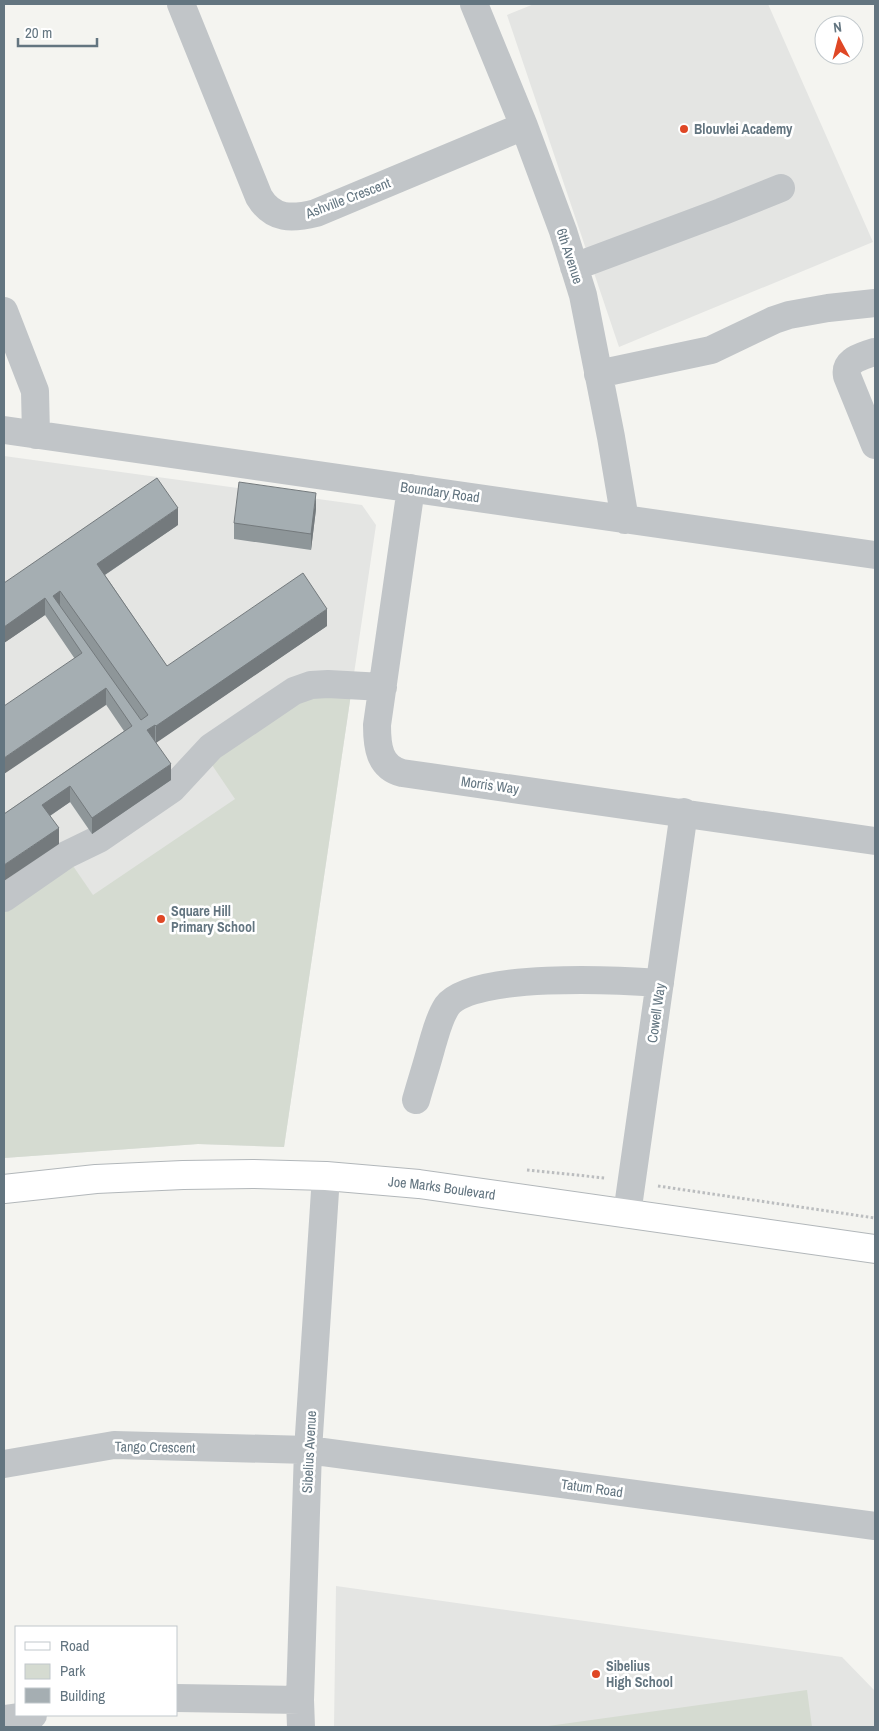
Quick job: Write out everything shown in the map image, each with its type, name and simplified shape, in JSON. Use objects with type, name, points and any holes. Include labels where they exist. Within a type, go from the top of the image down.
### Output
[{"type":"main road","name":"Joe Marks Boulevard","points":[[4,1189],[96,1179],[183,1175],[326,1176],[419,1184],[875,1249]]},
{"type":"street","name":"Ashville Crescent","points":[[181,4],[258,197],[269,210],[278,214],[290,218],[316,213],[524,126]]},
{"type":"street","name":"6th Avenue","points":[[474,4],[524,126],[563,231],[583,295],[625,520]]},
{"type":"street","points":[[574,267],[712,216],[781,188]]},
{"type":"street","points":[[598,374],[710,350],[788,315],[875,302]]},
{"type":"street","points":[[4,311],[35,391],[36,435]]},
{"type":"street","points":[[874,352],[853,360],[848,364],[846,376],[875,445]]},
{"type":"street","name":"Boundary Road","points":[[4,430],[875,556]]},
{"type":"street","name":"Morris Way","points":[[411,488],[377,736],[380,756],[395,771],[875,841]]},
{"type":"street","points":[[4,898],[66,855],[98,839],[176,786],[211,748],[294,691],[311,685],[328,684],[384,687]]},
{"type":"street","name":"Cowell Way","points":[[627,1214],[684,812]]},
{"type":"street","points":[[416,1100],[440,1018],[448,1004],[460,995],[488,987],[566,979],[614,979],[660,983]]},
{"type":"street","name":"Sibelius Avenue","points":[[301,1727],[300,1700],[308,1450],[326,1176]]},
{"type":"street","name":"Tango Crescent","points":[[4,1464],[114,1445],[308,1450]]},
{"type":"street","name":"Tatum Road","points":[[308,1450],[875,1526]]},
{"type":"street","points":[[178,1698],[300,1700]]},
{"type":"street","points":[[4,1719],[26,1716]]},
{"type":"path","points":[[657,1186],[875,1218]]},
{"type":"shaded area","name":"Blouvlei Academy","points":[[534,4],[768,4],[873,242],[619,347],[507,15]]},
{"type":"shaded area","name":"Square Hill Primary School","points":[[4,456],[362,505],[376,525],[284,1147],[198,1144],[4,1158]]},
{"type":"shaded area","name":"Sibelius High School","points":[[336,1586],[842,1657],[875,1691],[875,1727],[334,1727]]},
{"type":"green space","points":[[351,694],[284,1147],[198,1144],[4,1158],[4,909],[71,863],[93,895],[235,799],[210,762],[306,696]]},
{"type":"green space","points":[[807,1690],[812,1727],[541,1727]]},
{"type":"building","points":[[157,478],[178,508],[97,564],[167,666],[303,573],[327,609],[156,726],[147,730],[171,764],[92,818],[70,786],[42,805],[59,828],[4,865],[4,814],[132,726],[106,688],[4,758],[4,706],[82,653],[45,598],[4,627],[4,583]],"holes":[[[60,591],[148,715],[141,720],[53,596]]]},
{"type":"building","points":[[239,482],[316,493],[311,534],[234,523]]},
{"type":"place","name":"Blouvlei Academy","points":[[684,129]]},
{"type":"place","name":"Square Hill Primary School","points":[[161,919]]},
{"type":"place","name":"Sibelius High School","points":[[596,1674]]}]
